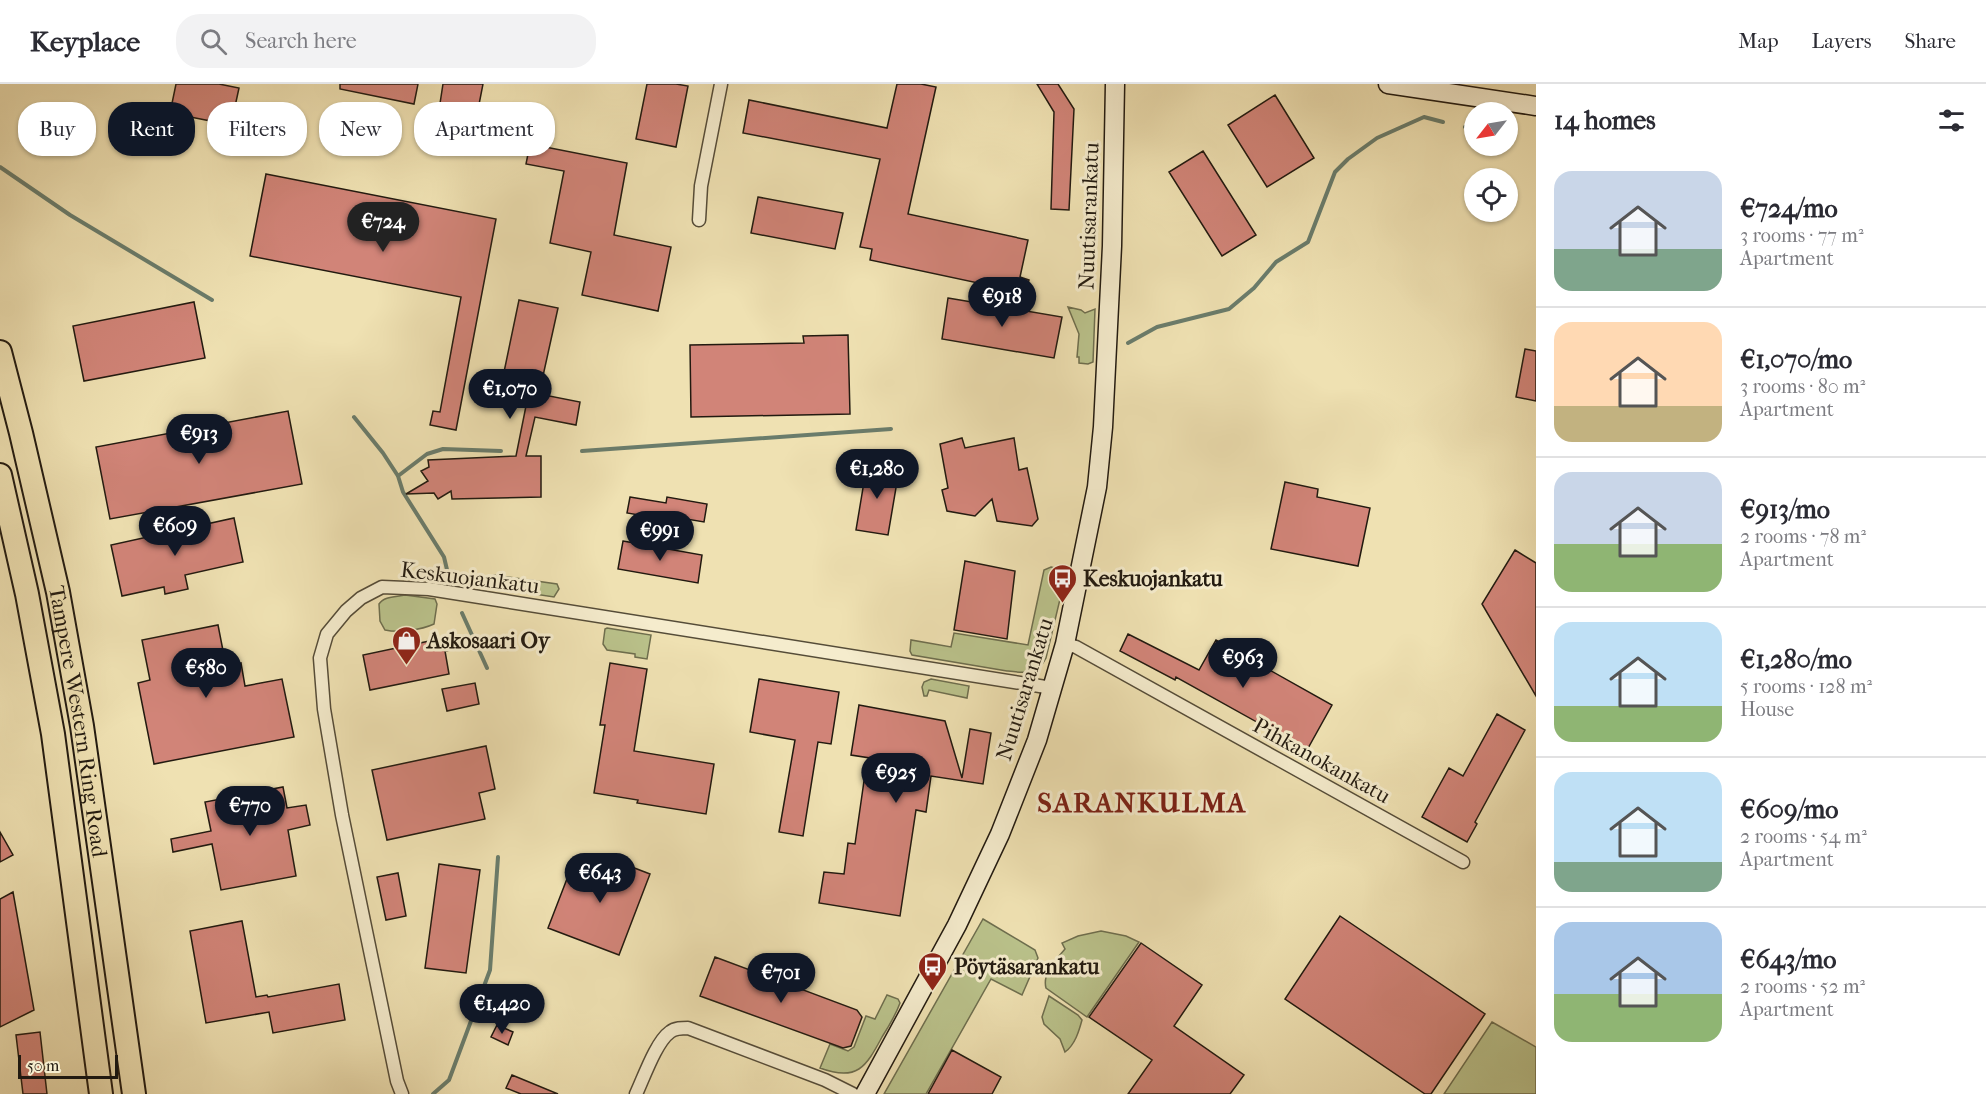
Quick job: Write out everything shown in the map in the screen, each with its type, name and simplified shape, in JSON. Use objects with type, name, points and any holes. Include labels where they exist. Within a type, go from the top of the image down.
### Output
[{"type":"highway","name":"Tampere Western Ring Road","points":[[0,352],[58,591],[82,726],[134,1094]]},
{"type":"highway","name":"Tampere Western Ring Road","points":[[0,475],[27,594],[53,734],[101,1094]]},
{"type":"main road","name":"Nuutisarankatu","points":[[865,1094],[957,925],[1000,834],[1037,740],[1065,644],[1097,487],[1103,427],[1112,246],[1115,84]]},
{"type":"main road","points":[[1388,84],[1536,106]]},
{"type":"street","points":[[699,220],[701,186],[721,84]]},
{"type":"street","name":"Keskuojankatu","points":[[402,1094],[397,1081],[342,815],[324,710],[320,658],[327,634],[346,611],[361,598],[382,587],[429,589],[1052,688]]},
{"type":"street","name":"Pihkanokankatu","points":[[1065,644],[1076,647],[1462,862]]},
{"type":"street","points":[[636,1094],[668,1033],[673,1029],[688,1028],[825,1080],[853,1094]]},
{"type":"green space","points":[[1068,307],[1085,313],[1095,309],[1093,362],[1079,363],[1079,357],[1077,357],[1079,334]]},
{"type":"green space","points":[[1051,567],[1063,570],[1066,574],[1046,658],[1043,664],[1035,670],[1013,672],[912,655],[911,640],[951,647],[954,633],[1028,645],[1044,570]]},
{"type":"green space","points":[[494,575],[557,584],[559,589],[554,597],[495,588],[492,584]]},
{"type":"green space","points":[[405,595],[435,599],[437,604],[434,624],[410,630],[385,630],[380,621],[379,604],[387,598]]},
{"type":"green space","points":[[607,628],[651,635],[647,659],[635,657],[635,654],[607,650],[603,644]]},
{"type":"green space","points":[[931,679],[969,686],[967,698],[929,690],[927,696],[924,696],[922,687],[924,682]]},
{"type":"green space","points":[[983,919],[1035,950],[1038,958],[1022,995],[991,979],[926,1094],[884,1094]]},
{"type":"green space","points":[[1101,931],[1126,936],[1139,942],[1087,1017],[1046,988],[1045,982],[1051,967],[1065,949],[1062,943],[1078,936]]},
{"type":"green space","points":[[887,995],[898,999],[900,1003],[865,1064],[852,1072],[843,1073],[820,1068],[830,1044],[848,1051],[854,1047],[866,1016],[875,1019]]},
{"type":"green space","points":[[1049,996],[1082,1020],[1074,1042],[1065,1052],[1060,1039],[1044,1024],[1042,1017]]},
{"type":"green space","points":[[1492,1022],[1536,1047],[1536,1094],[1444,1094]]},
{"type":"building","points":[[176,84],[219,84],[239,88],[236,102],[207,102],[207,120],[195,118],[195,102],[172,102]]},
{"type":"building","points":[[340,84],[418,84],[414,104],[340,89]]},
{"type":"building","points":[[443,84],[483,84],[479,102],[440,102]]},
{"type":"building","points":[[647,84],[688,86],[676,147],[636,139]]},
{"type":"building","points":[[897,84],[921,84],[936,87],[908,214],[1028,240],[1020,277],[1029,280],[1025,293],[870,260],[872,249],[860,247],[880,159],[743,133],[749,100],[887,128]]},
{"type":"building","points":[[1037,84],[1058,84],[1074,109],[1069,210],[1051,209],[1054,112]]},
{"type":"building","points":[[1275,95],[1314,158],[1267,187],[1228,125]]},
{"type":"building","points":[[555,149],[627,163],[614,235],[671,247],[658,311],[582,295],[591,252],[550,243],[564,171],[526,164],[528,156],[555,156]]},
{"type":"building","points":[[1203,151],[1256,235],[1222,256],[1169,172]]},
{"type":"building","points":[[266,174],[496,219],[456,430],[430,425],[433,411],[440,412],[461,297],[250,256]]},
{"type":"building","points":[[758,197],[843,213],[835,249],[751,233]]},
{"type":"building","points":[[948,298],[1062,317],[1054,358],[942,339]]},
{"type":"building","points":[[519,300],[558,308],[539,394],[580,402],[576,425],[535,417],[526,456],[541,456],[541,497],[452,499],[451,491],[438,499],[434,493],[406,494],[428,481],[421,471],[429,467],[428,460],[516,456],[527,401],[499,396]]},
{"type":"building","points":[[194,302],[205,358],[84,381],[73,326]]},
{"type":"building","points":[[848,335],[850,414],[691,417],[690,345],[804,343],[803,336]]},
{"type":"building","points":[[1525,349],[1536,351],[1536,401],[1516,397]]},
{"type":"building","points":[[288,411],[302,484],[110,519],[96,447]]},
{"type":"building","points":[[962,438],[965,448],[1014,438],[1019,470],[1027,468],[1038,519],[1032,526],[997,521],[992,499],[975,516],[947,511],[942,490],[948,488],[940,444]]},
{"type":"building","points":[[867,464],[899,470],[888,535],[856,530]]},
{"type":"building","points":[[1285,482],[1318,489],[1317,497],[1370,508],[1358,566],[1271,549]]},
{"type":"building","points":[[630,497],[666,503],[667,497],[707,504],[704,522],[669,516],[668,520],[627,513]]},
{"type":"building","points":[[234,518],[243,562],[185,575],[188,589],[165,594],[164,587],[122,596],[111,545]]},
{"type":"building","points":[[623,541],[702,555],[698,583],[618,569]]},
{"type":"building","points":[[1515,550],[1536,563],[1536,696],[1482,604]]},
{"type":"building","points":[[965,561],[1015,571],[1007,639],[954,630]]},
{"type":"building","points":[[218,625],[226,666],[241,663],[245,686],[282,679],[294,737],[154,764],[138,683],[150,680],[142,640]]},
{"type":"building","points":[[1128,634],[1199,670],[1216,640],[1332,705],[1307,750],[1176,677],[1175,680],[1120,651]]},
{"type":"building","name":"Askosaari Oy","points":[[458,635],[461,648],[445,651],[449,674],[370,690],[363,655]]},
{"type":"building","points":[[610,663],[647,669],[634,751],[714,764],[706,814],[637,803],[638,800],[594,793],[605,725],[600,725]]},
{"type":"building","points":[[759,679],[839,692],[831,744],[818,742],[803,836],[779,832],[795,740],[750,732]]},
{"type":"building","points":[[475,683],[479,704],[447,711],[442,689]]},
{"type":"building","points":[[859,705],[945,721],[962,778],[970,729],[991,733],[983,784],[931,776],[926,812],[916,810],[900,916],[819,903],[824,872],[844,874],[848,843],[855,844],[864,781],[893,785],[896,762],[851,755]]},
{"type":"building","points":[[1497,714],[1525,730],[1475,822],[1477,824],[1467,842],[1422,817],[1449,768],[1463,776]]},
{"type":"building","points":[[486,746],[495,789],[479,793],[485,819],[387,840],[372,770]]},
{"type":"building","points":[[283,787],[287,808],[306,805],[310,825],[288,830],[296,876],[221,890],[212,844],[173,852],[171,839],[211,831],[205,802]]},
{"type":"building","points":[[0,832],[13,855],[0,862]]},
{"type":"building","points":[[598,854],[650,874],[619,955],[548,928],[570,871],[589,879]]},
{"type":"building","points":[[439,864],[480,870],[466,973],[425,968]]},
{"type":"building","points":[[398,873],[406,916],[386,920],[377,877]]},
{"type":"building","points":[[13,892],[34,1010],[0,1027],[0,899]]},
{"type":"building","points":[[1340,916],[1485,1014],[1431,1094],[1425,1094],[1285,999]]},
{"type":"building","points":[[242,921],[256,997],[267,995],[268,997],[339,984],[345,1020],[273,1033],[269,1012],[206,1023],[190,931]]},
{"type":"building","points":[[1141,943],[1202,985],[1174,1026],[1244,1075],[1230,1094],[1128,1094],[1152,1060],[1089,1017]]},
{"type":"building","points":[[715,957],[857,1010],[862,1017],[851,1046],[843,1048],[700,996]]},
{"type":"building","points":[[497,1025],[513,1032],[508,1045],[491,1037]]},
{"type":"building","points":[[40,1032],[47,1094],[23,1094],[16,1035]]},
{"type":"building","points":[[952,1050],[1001,1077],[992,1094],[928,1094]]},
{"type":"building","points":[[512,1075],[558,1094],[521,1094],[506,1088]]},
{"type":"waterway","points":[[1128,343],[1157,327],[1229,309],[1254,288],[1276,262],[1308,242],[1335,172],[1348,159],[1377,138],[1424,117],[1443,122]]},
{"type":"waterway","points":[[0,167],[70,215],[212,300]]},
{"type":"waterway","points":[[354,417],[398,476],[403,492],[444,557],[448,574]]},
{"type":"waterway","points":[[582,451],[891,429]]},
{"type":"waterway","points":[[398,476],[427,454],[443,449],[501,451]]},
{"type":"waterway","points":[[462,613],[487,668]]},
{"type":"waterway","points":[[433,1094],[449,1080],[490,970],[498,857]]},
{"type":"place","name":"Keskuojankatu","points":[[1062,604]]},
{"type":"place","name":"Askosaari Oy","points":[[406,666]]},
{"type":"place","name":"Pöytäsarankatu","points":[[933,992]]},
{"type":"district","name":"SARANKULMA","points":[[1142,802]]}]
